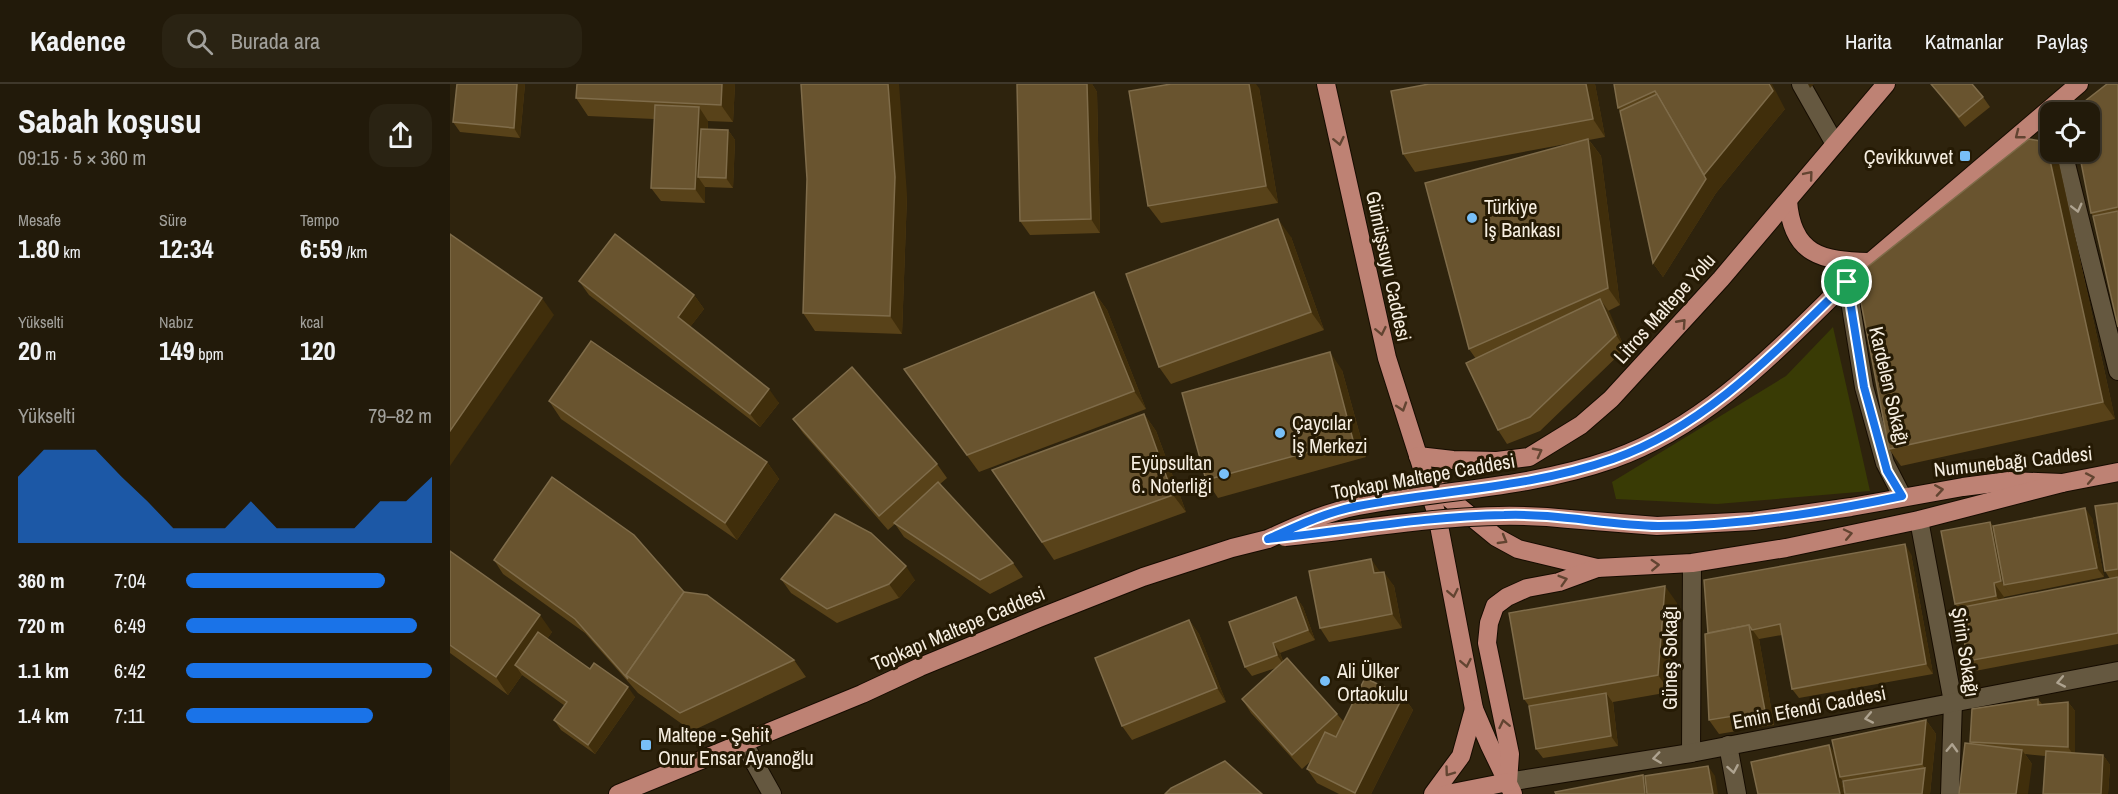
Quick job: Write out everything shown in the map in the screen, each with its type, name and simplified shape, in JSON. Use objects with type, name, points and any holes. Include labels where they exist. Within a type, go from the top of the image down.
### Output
[{"type":"main road","name":"Gümüşsuyu Caddesi","points":[[1326,84],[1387,358],[1437,515],[1474,709]]},
{"type":"main road","name":"Litros Maltepe Yolu","points":[[1418,456],[1453,460],[1529,457],[1581,425],[1611,399],[1665,342],[1886,84]]},
{"type":"main road","name":"Topkapı Maltepe Caddesi","points":[[2061,102],[2079,84]]},
{"type":"main road","name":"Topkapı Maltepe Caddesi","points":[[618,794],[862,694],[981,641],[1143,578],[1232,548],[1268,539],[1315,518],[1356,506],[1538,479],[1614,458],[1665,435],[1707,409],[1762,364],[1869,262],[2009,143],[2040,120]]},
{"type":"main road","points":[[1788,201],[1790,223],[1799,240],[1820,257],[1839,261],[1869,262]]},
{"type":"main road","points":[[1418,456],[1446,496],[1496,537],[1518,549],[1597,568]]},
{"type":"main road","name":"Numunebağı Caddesi","points":[[1268,539],[1424,520],[1503,514],[1657,526],[1754,521],[2009,481],[2062,483],[2118,472]]},
{"type":"main road","points":[[1511,788],[1510,754],[1487,643],[1489,623],[1495,606],[1508,597],[1527,588],[1559,582],[1597,568],[1692,562],[1786,548],[1918,520],[2062,483]]},
{"type":"main road","points":[[1474,709],[1511,788]]},
{"type":"main road","points":[[1433,794],[1461,756],[1474,709]]},
{"type":"main road","points":[[1447,794],[1511,788]]},
{"type":"street","points":[[1801,84],[1835,144]]},
{"type":"street","points":[[2066,162],[2118,370]]},
{"type":"street","name":"Kardelen Sokağı","points":[[1847,282],[1864,387],[1887,471],[1902,496]]},
{"type":"street","name":"Şirin Sokağı","points":[[1918,520],[1953,702],[1950,794]]},
{"type":"street","name":"Güneş Sokağı","points":[[1691,753],[1692,562]]},
{"type":"street","name":"Emin Efendi Caddesi","points":[[1511,788],[2118,671]]},
{"type":"street","points":[[743,742],[772,794]]},
{"type":"street","points":[[1728,745],[1737,794]]},
{"type":"shaded area","points":[[1833,327],[1870,491],[1717,504],[1616,499],[1612,482],[1786,376]]},
{"type":"building","points":[[457,84],[517,84],[514,128],[453,122]]},
{"type":"building","points":[[577,84],[722,84],[721,105],[576,98]]},
{"type":"building","points":[[801,84],[888,84],[895,177],[890,316],[803,313],[807,179]]},
{"type":"building","points":[[1017,84],[1087,84],[1091,219],[1020,221]]},
{"type":"building","points":[[1171,84],[1249,84],[1266,186],[1148,206],[1129,91]]},
{"type":"building","points":[[1429,84],[1586,84],[1593,119],[1403,154],[1391,91]]},
{"type":"building","points":[[1614,84],[1769,84],[1773,91],[1704,175],[1655,91],[1618,108]]},
{"type":"building","points":[[1931,84],[1972,84],[1983,97],[1959,117]]},
{"type":"building","points":[[2107,84],[2118,84],[2118,207],[2091,213],[2081,162],[2100,162],[2100,102],[2084,102]]},
{"type":"building","points":[[1657,94],[1706,179],[1653,263],[1620,111]]},
{"type":"building","points":[[655,105],[699,107],[695,189],[651,188]]},
{"type":"building","points":[[701,129],[728,130],[726,178],[698,177]]},
{"type":"building","points":[[1588,139],[1608,288],[1469,349],[1425,183]]},
{"type":"building","points":[[2029,139],[2040,141],[2040,162],[2050,162],[2103,402],[1889,449],[1856,276]]},
{"type":"building","points":[[2118,211],[2118,327],[2093,216]]},
{"type":"building","points":[[1278,219],[1311,312],[1159,367],[1126,274]]},
{"type":"building","points":[[450,234],[542,298],[450,431]]},
{"type":"building","points":[[615,234],[694,295],[678,317],[769,389],[750,414],[579,281]]},
{"type":"building","points":[[1094,292],[1134,391],[967,455],[904,369]]},
{"type":"building","points":[[1600,299],[1616,335],[1530,417],[1498,430],[1466,363]]},
{"type":"building","points":[[591,341],[767,462],[725,523],[549,401]]},
{"type":"building","name":"Çaycılar İş Merkezi","points":[[1330,352],[1353,440],[1206,480],[1182,393]]},
{"type":"building","points":[[852,367],[937,464],[879,516],[793,419]]},
{"type":"building","points":[[1144,414],[1173,495],[1042,542],[992,470]]},
{"type":"building","points":[[552,477],[634,535],[684,592],[626,675],[628,679],[575,619],[494,560]]},
{"type":"building","points":[[938,482],[1013,563],[980,580],[894,523]]},
{"type":"building","points":[[2118,503],[2118,569],[2105,571],[2095,506]]},
{"type":"building","points":[[2085,508],[2097,568],[2004,585],[1993,526]]},
{"type":"building","points":[[835,514],[871,533],[906,566],[889,584],[827,609],[781,579]]},
{"type":"building","points":[[1990,522],[2001,581],[1994,583],[1996,596],[1955,604],[1941,531]]},
{"type":"building","points":[[1905,544],[1926,664],[1792,689],[1780,624],[1752,630],[1749,625],[1708,633],[1704,580]]},
{"type":"building","points":[[450,551],[540,615],[496,677],[450,645]]},
{"type":"building","points":[[1371,559],[1374,573],[1384,572],[1392,614],[1320,628],[1309,571]]},
{"type":"building","points":[[2118,577],[2118,633],[1968,661],[1958,608]]},
{"type":"building","points":[[1665,586],[1658,675],[1524,699],[1509,613]]},
{"type":"building","points":[[684,592],[707,595],[794,660],[680,713],[626,675]]},
{"type":"building","points":[[1296,597],[1308,630],[1273,643],[1277,655],[1245,667],[1229,622]]},
{"type":"building","points":[[1189,620],[1217,688],[1122,726],[1095,658]]},
{"type":"building","points":[[1749,625],[1765,711],[1709,720],[1705,634]]},
{"type":"building","points":[[538,632],[590,669],[594,663],[628,687],[588,745],[554,720],[567,702],[515,665]]},
{"type":"building","points":[[1287,658],[1337,714],[1292,755],[1242,699]]},
{"type":"building","points":[[1365,678],[1403,696],[1355,793],[1307,769],[1325,732],[1336,737]]},
{"type":"building","points":[[1606,693],[1611,736],[1536,749],[1529,706]]},
{"type":"building","points":[[2038,699],[2038,705],[2068,702],[2068,747],[1970,742],[1972,709]]},
{"type":"building","points":[[1926,720],[1922,764],[1840,777],[1832,740]]},
{"type":"building","points":[[1965,743],[2022,750],[2016,794],[1959,794]]},
{"type":"building","points":[[1829,745],[1840,794],[1758,794],[1751,762]]},
{"type":"building","points":[[2046,751],[2103,755],[2101,794],[2043,794]]},
{"type":"building","points":[[1225,761],[1262,794],[1165,794],[1171,788]]},
{"type":"building","points":[[1708,766],[1713,794],[1647,794],[1645,776]]},
{"type":"building","points":[[1925,768],[1922,794],[1845,794],[1843,781]]},
{"type":"building","points":[[1643,775],[1645,794],[1556,794],[1555,792]]},
{"type":"place","name":"Çevikkuvvet","points":[[1965,156]]},
{"type":"place","name":"Türkiye İş Bankası","points":[[1472,218]]},
{"type":"place","name":"Çaycılar İş Merkezi","points":[[1280,433]]},
{"type":"place","name":"Eyüpsultan 6. Noterliği","points":[[1224,474]]},
{"type":"place","name":"Ali Ülker Ortaokulu","points":[[1325,681]]},
{"type":"place","name":"Maltepe - Şehit Onur Ensar Ayanoğlu","points":[[646,745]]},
{"type":"route","points":[[1847,282],[1864,387],[1887,471],[1902,496],[1851,507],[1754,521],[1657,526],[1503,514],[1424,520],[1268,539],[1315,518],[1356,506],[1538,479],[1614,458],[1665,435],[1707,409],[1762,364],[1847,282]]}]
